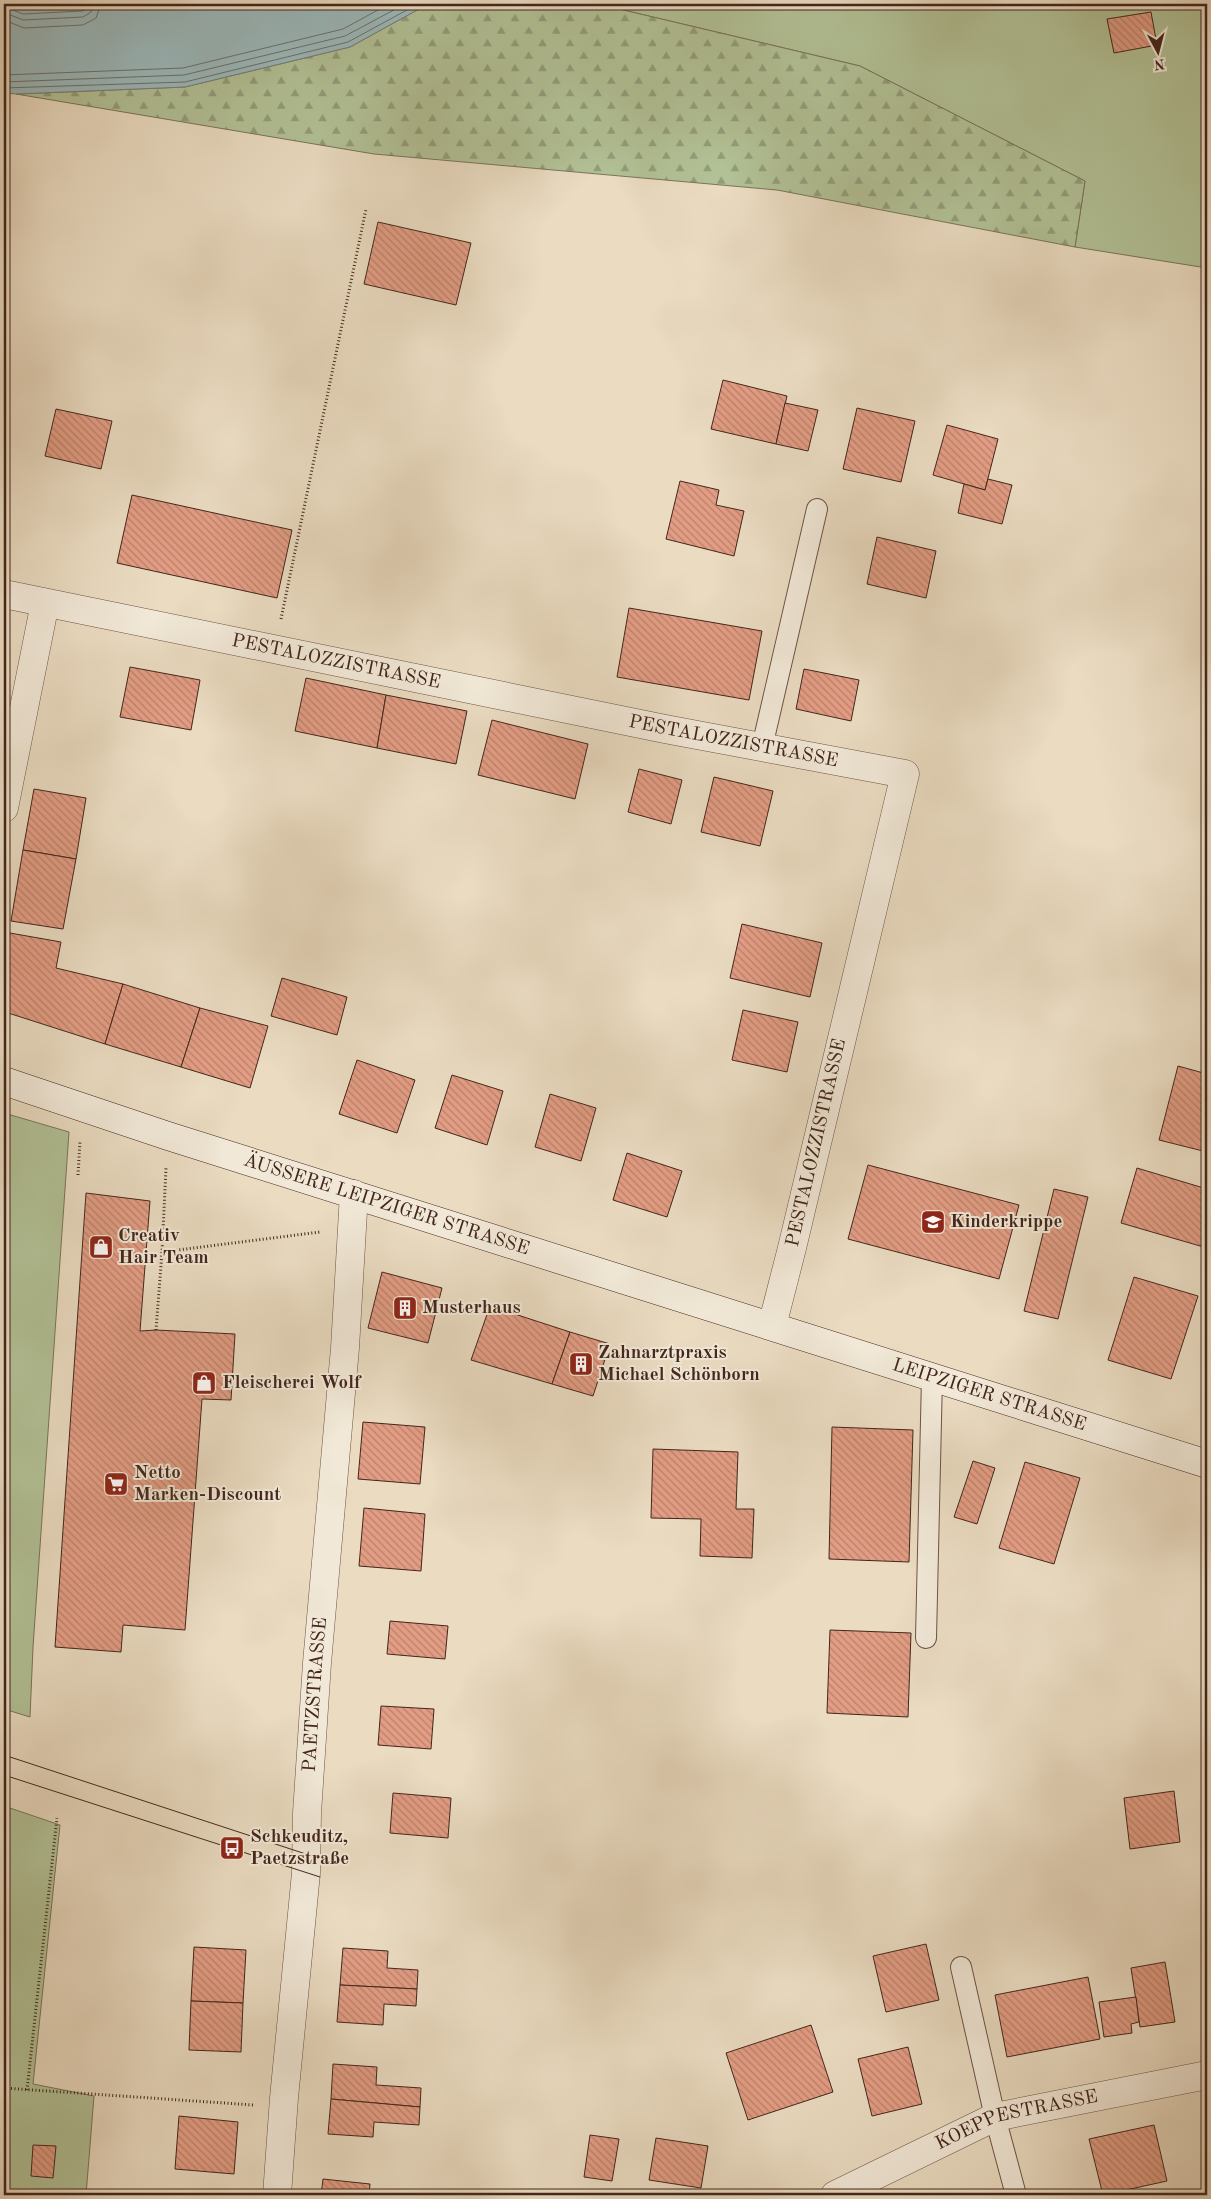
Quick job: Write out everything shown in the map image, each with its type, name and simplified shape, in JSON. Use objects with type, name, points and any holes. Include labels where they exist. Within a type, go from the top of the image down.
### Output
[{"type":"street","name":"PESTALOZZISTRASSE","points":[[4,594],[762,747],[905,774],[772,1326]]},
{"type":"street","points":[[4,808],[45,603]]},
{"type":"street","name":"ÄUSSERE LEIPZIGER STRASSE","points":[[4,1081],[168,1136],[772,1326]]},
{"type":"street","name":"PAETZSTRASSE","points":[[277,2195],[283,2108],[306,1873],[307,1813],[314,1710],[344,1348],[354,1194]]},
{"type":"street","name":"LEIPZIGER STRASSE","points":[[772,1326],[1207,1464]]},
{"type":"street","name":"KOEPPESTRASSE","points":[[835,2195],[995,2117],[1207,2076]]},
{"type":"lane","points":[[762,747],[818,509]]},
{"type":"lane","points":[[926,1638],[932,1377]]},
{"type":"lane","points":[[961,1968],[995,2117],[1016,2195]]},
{"type":"path","points":[[274,649],[366,209]]},
{"type":"path","points":[[156,1330],[168,1136]]},
{"type":"path","points":[[162,1252],[351,1228]]},
{"type":"path","points":[[27,2090],[57,1818]]},
{"type":"path","points":[[4,2088],[283,2108]]},
{"type":"green space","points":[[10,4],[134,4],[23,9]]},
{"type":"green space","points":[[428,4],[598,4],[860,66],[1085,181],[1075,247],[777,190],[374,154],[16,94],[185,87],[350,47]]},
{"type":"green space","points":[[598,4],[1207,4],[1207,268],[1075,247],[1085,181],[860,66]]},
{"type":"green space","points":[[4,1113],[69,1132],[33,1647],[30,1717],[4,1709]]},
{"type":"green space","points":[[4,1806],[60,1825],[33,2084],[94,2096],[86,2195],[4,2195]]},
{"type":"water","points":[[4,4],[10,4],[23,9],[134,4],[428,4],[350,47],[185,87],[16,94],[4,93]]},
{"type":"building","points":[[1151,12],[1157,45],[1114,53],[1107,19]]},
{"type":"building","points":[[378,222],[471,243],[456,305],[364,284]]},
{"type":"building","points":[[723,380],[787,396],[776,444],[711,429]]},
{"type":"building","points":[[785,403],[818,410],[808,451],[776,444]]},
{"type":"building","points":[[857,408],[915,421],[901,482],[843,469]]},
{"type":"building","points":[[56,409],[112,421],[101,469],[45,456]]},
{"type":"building","points":[[947,425],[998,439],[985,490],[933,475]]},
{"type":"building","points":[[4,442],[9,444],[4,467]]},
{"type":"building","points":[[988,479],[1012,485],[1002,524],[958,513],[964,484],[985,490]]},
{"type":"building","points":[[680,481],[719,490],[716,505],[744,511],[734,556],[666,539]]},
{"type":"building","points":[[132,495],[292,530],[277,598],[117,563]]},
{"type":"building","points":[[877,537],[936,551],[926,598],[867,584]]},
{"type":"building","points":[[629,608],[762,631],[749,700],[617,677]]},
{"type":"building","points":[[130,667],[200,680],[191,730],[120,717]]},
{"type":"building","points":[[804,669],[859,680],[851,721],[796,709]]},
{"type":"building","points":[[306,678],[386,695],[377,748],[295,731]]},
{"type":"building","points":[[386,695],[467,711],[456,764],[377,748]]},
{"type":"building","points":[[492,720],[588,744],[575,799],[478,775]]},
{"type":"building","points":[[639,769],[682,780],[671,824],[628,812]]},
{"type":"building","points":[[714,777],[773,791],[760,846],[701,832]]},
{"type":"building","points":[[34,789],[86,798],[76,859],[23,850]]},
{"type":"building","points":[[23,850],[76,859],[63,929],[11,921]]},
{"type":"building","points":[[742,924],[822,943],[810,997],[730,978]]},
{"type":"building","points":[[10,933],[61,942],[56,968],[123,984],[105,1044],[5,1012],[4,973]]},
{"type":"building","points":[[282,978],[347,997],[337,1035],[271,1016]]},
{"type":"building","points":[[123,984],[200,1008],[181,1067],[105,1044]]},
{"type":"building","points":[[200,1008],[268,1026],[250,1088],[181,1067]]},
{"type":"building","points":[[743,1010],[798,1022],[787,1072],[732,1060]]},
{"type":"building","points":[[357,1060],[415,1080],[397,1133],[339,1114]]},
{"type":"building","points":[[1178,1066],[1207,1074],[1207,1152],[1159,1140]]},
{"type":"building","points":[[452,1075],[503,1091],[487,1145],[435,1128]]},
{"type":"building","points":[[550,1094],[596,1108],[581,1161],[535,1147]]},
{"type":"building","points":[[627,1153],[682,1171],[667,1217],[613,1200]]},
{"type":"building","name":"Kinderkrippe","points":[[868,1165],[1019,1205],[999,1279],[848,1239]]},
{"type":"building","points":[[1137,1168],[1207,1189],[1207,1248],[1121,1223]]},
{"type":"building","points":[[1054,1189],[1088,1197],[1058,1319],[1024,1311]]},
{"type":"building","points":[[86,1193],[150,1201],[140,1331],[156,1330],[235,1334],[231,1400],[202,1399],[185,1630],[123,1625],[121,1652],[55,1647]]},
{"type":"building","name":"Musterhaus","points":[[382,1272],[442,1288],[428,1343],[368,1328]]},
{"type":"building","points":[[1134,1277],[1198,1296],[1171,1379],[1108,1360]]},
{"type":"building","points":[[490,1306],[570,1332],[552,1384],[471,1360]]},
{"type":"building","name":"Zahnarztpraxis Michael Schönborn","points":[[570,1332],[610,1344],[593,1396],[552,1384]]},
{"type":"building","points":[[363,1422],[425,1427],[420,1484],[358,1479]]},
{"type":"building","points":[[832,1427],[913,1430],[909,1562],[829,1559]]},
{"type":"building","points":[[653,1449],[738,1452],[736,1509],[754,1509],[752,1558],[700,1556],[701,1519],[651,1518]]},
{"type":"building","points":[[973,1461],[995,1468],[977,1524],[954,1517]]},
{"type":"building","points":[[1025,1462],[1080,1478],[1054,1564],[999,1548]]},
{"type":"building","points":[[364,1508],[425,1514],[421,1571],[359,1566]]},
{"type":"building","points":[[390,1621],[448,1626],[445,1659],[387,1654]]},
{"type":"building","points":[[830,1630],[911,1633],[908,1717],[827,1713]]},
{"type":"building","points":[[381,1706],[434,1709],[431,1749],[378,1745]]},
{"type":"building","points":[[1174,1791],[1180,1842],[1130,1849],[1124,1798]]},
{"type":"building","points":[[393,1793],[451,1798],[448,1838],[390,1833]]},
{"type":"building","points":[[4,1868],[6,1869],[4,1889]]},
{"type":"building","points":[[926,1944],[939,2000],[886,2012],[873,1956]]},
{"type":"building","points":[[194,1947],[246,1950],[243,2003],[191,2001]]},
{"type":"building","points":[[343,1948],[388,1951],[387,1968],[418,1970],[417,1989],[340,1985]]},
{"type":"building","points":[[1165,1962],[1175,2022],[1140,2027],[1131,1968]]},
{"type":"building","points":[[1088,1977],[1100,2039],[1007,2057],[995,1995]]},
{"type":"building","points":[[340,1985],[417,1989],[416,2006],[384,2004],[383,2025],[337,2022]]},
{"type":"building","points":[[1136,1997],[1139,2022],[1131,2024],[1132,2033],[1104,2037],[1099,2002]]},
{"type":"building","points":[[191,2001],[243,2003],[241,2052],[189,2050]]},
{"type":"building","points":[[811,2025],[833,2092],[748,2120],[726,2053]]},
{"type":"building","points":[[908,2047],[922,2104],[872,2116],[858,2059]]},
{"type":"building","points":[[333,2064],[377,2067],[376,2085],[421,2088],[420,2107],[331,2099]]},
{"type":"building","points":[[331,2099],[420,2107],[419,2125],[374,2122],[373,2137],[328,2134]]},
{"type":"building","points":[[179,2116],[238,2122],[234,2174],[175,2169]]},
{"type":"building","points":[[1154,2125],[1167,2181],[1103,2195],[1089,2139]]},
{"type":"building","points":[[590,2135],[619,2139],[612,2181],[584,2177]]},
{"type":"building","points":[[656,2138],[708,2146],[701,2188],[649,2180]]},
{"type":"building","points":[[33,2145],[56,2146],[53,2178],[31,2176]]},
{"type":"building","points":[[323,2179],[370,2184],[369,2195],[321,2195]]},
{"type":"tram line","points":[[4,1755],[321,1859]]},
{"type":"tram line","points":[[4,1775],[320,1877]]},
{"type":"place","name":"Kinderkrippe","points":[[933,1222]]},
{"type":"place","name":"Creativ Hair Team","points":[[101,1247]]},
{"type":"place","name":"Musterhaus","points":[[405,1308]]},
{"type":"place","name":"Zahnarztpraxis Michael Schönborn","points":[[581,1364]]},
{"type":"place","name":"Fleischerei Wolf","points":[[204,1383]]},
{"type":"place","name":"Netto Marken-Discount","points":[[116,1484]]},
{"type":"place","name":"Schkeuditz, Paetzstraße","points":[[232,1848]]}]
